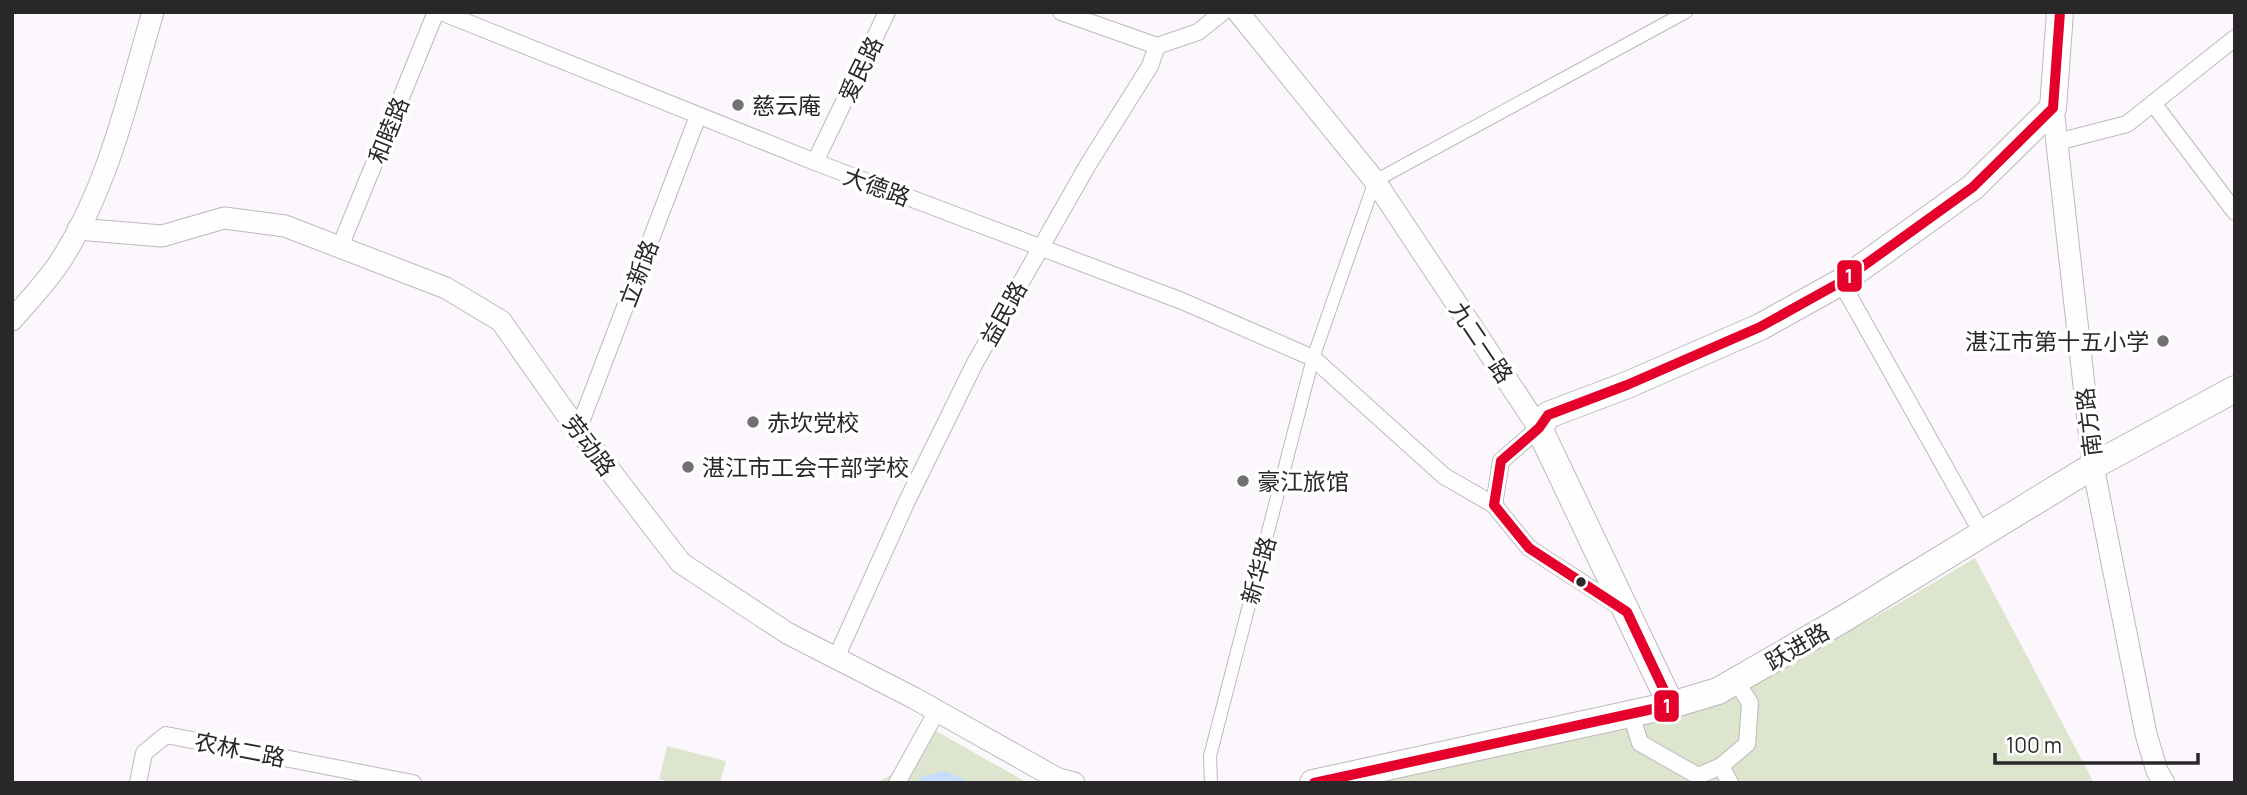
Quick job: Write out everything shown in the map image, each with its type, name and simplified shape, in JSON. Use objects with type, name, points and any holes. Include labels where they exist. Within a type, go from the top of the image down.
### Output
[{"type":"main road","name":"南方路","points":[[2053,108],[2060,12]]},
{"type":"main road","points":[[1539,428],[1548,415],[1627,385],[1760,327],[1841,282],[1973,187],[2053,108]]},
{"type":"main road","name":"跃进路","points":[[1313,783],[1671,705],[1718,691],[1843,620],[2093,466],[2235,389]]},
{"type":"main road","name":"九二一路","points":[[1539,428],[1671,705]]},
{"type":"street","points":[[12,320],[62,259],[98,192],[123,118],[153,12]]},
{"type":"street","name":"大德路","points":[[439,12],[815,162],[1182,301],[1313,358],[1444,475],[1494,505],[1529,548],[1627,612]]},
{"type":"street","name":"和睦路","points":[[340,247],[439,12]]},
{"type":"street","name":"爱民路","points":[[815,162],[887,12]]},
{"type":"street","points":[[1061,12],[1157,46],[1198,32],[1223,12]]},
{"type":"street","name":"九二一路","points":[[1238,12],[1375,181],[1539,428]]},
{"type":"street","points":[[1375,181],[1686,12]]},
{"type":"street","points":[[2057,142],[2127,124],[2235,38]]},
{"type":"street","name":"益民路","points":[[836,659],[907,501],[969,376],[1089,163],[1150,66],[1157,46]]},
{"type":"street","points":[[2152,103],[2235,212]]},
{"type":"street","name":"南方路","points":[[2053,108],[2093,466],[2146,734],[2157,771],[2164,783]]},
{"type":"street","name":"立新路","points":[[578,429],[698,116]]},
{"type":"street","name":"新华路","points":[[1211,783],[1210,756],[1213,743],[1313,358],[1375,181]]},
{"type":"street","name":"劳动路","points":[[78,229],[162,236],[223,218],[285,226],[446,288],[500,321],[578,429],[681,563],[787,633],[937,711],[1058,779],[1074,783]]},
{"type":"street","points":[[1841,282],[1982,533]]},
{"type":"street","points":[[1494,505],[1501,461],[1539,428]]},
{"type":"street","points":[[1631,714],[1640,743],[1698,776],[1721,766],[1747,744],[1750,704],[1736,681]]},
{"type":"street","points":[[897,783],[937,711]]},
{"type":"street","name":"农林二路","points":[[138,783],[144,753],[166,735],[413,783]]},
{"type":"street","points":[[1721,766],[1730,783]]},
{"type":"green space","points":[[1975,558],[2094,783],[1370,783],[1725,700]]},
{"type":"green space","points":[[936,731],[1028,783],[876,783],[905,767]]},
{"type":"green space","points":[[667,746],[726,761],[720,783],[673,783],[659,779]]},
{"type":"water","points":[[944,771],[968,783],[919,783],[921,777]]},
{"type":"transit line","name":"1","points":[[1314,783],[1671,705],[1627,612],[1529,548],[1494,505],[1501,461],[1539,428],[1548,415],[1627,385],[1760,327],[1841,282],[1973,187],[2053,108],[2060,12]]},
{"type":"place","name":"慈云庵","points":[[738,105]]},
{"type":"place","name":"湛江市第十五小学","points":[[2163,341]]},
{"type":"place","name":"赤坎党校","points":[[753,422]]},
{"type":"place","name":"湛江市工会干部学校","points":[[688,467]]},
{"type":"place","name":"豪江旅馆","points":[[1243,481]]}]
